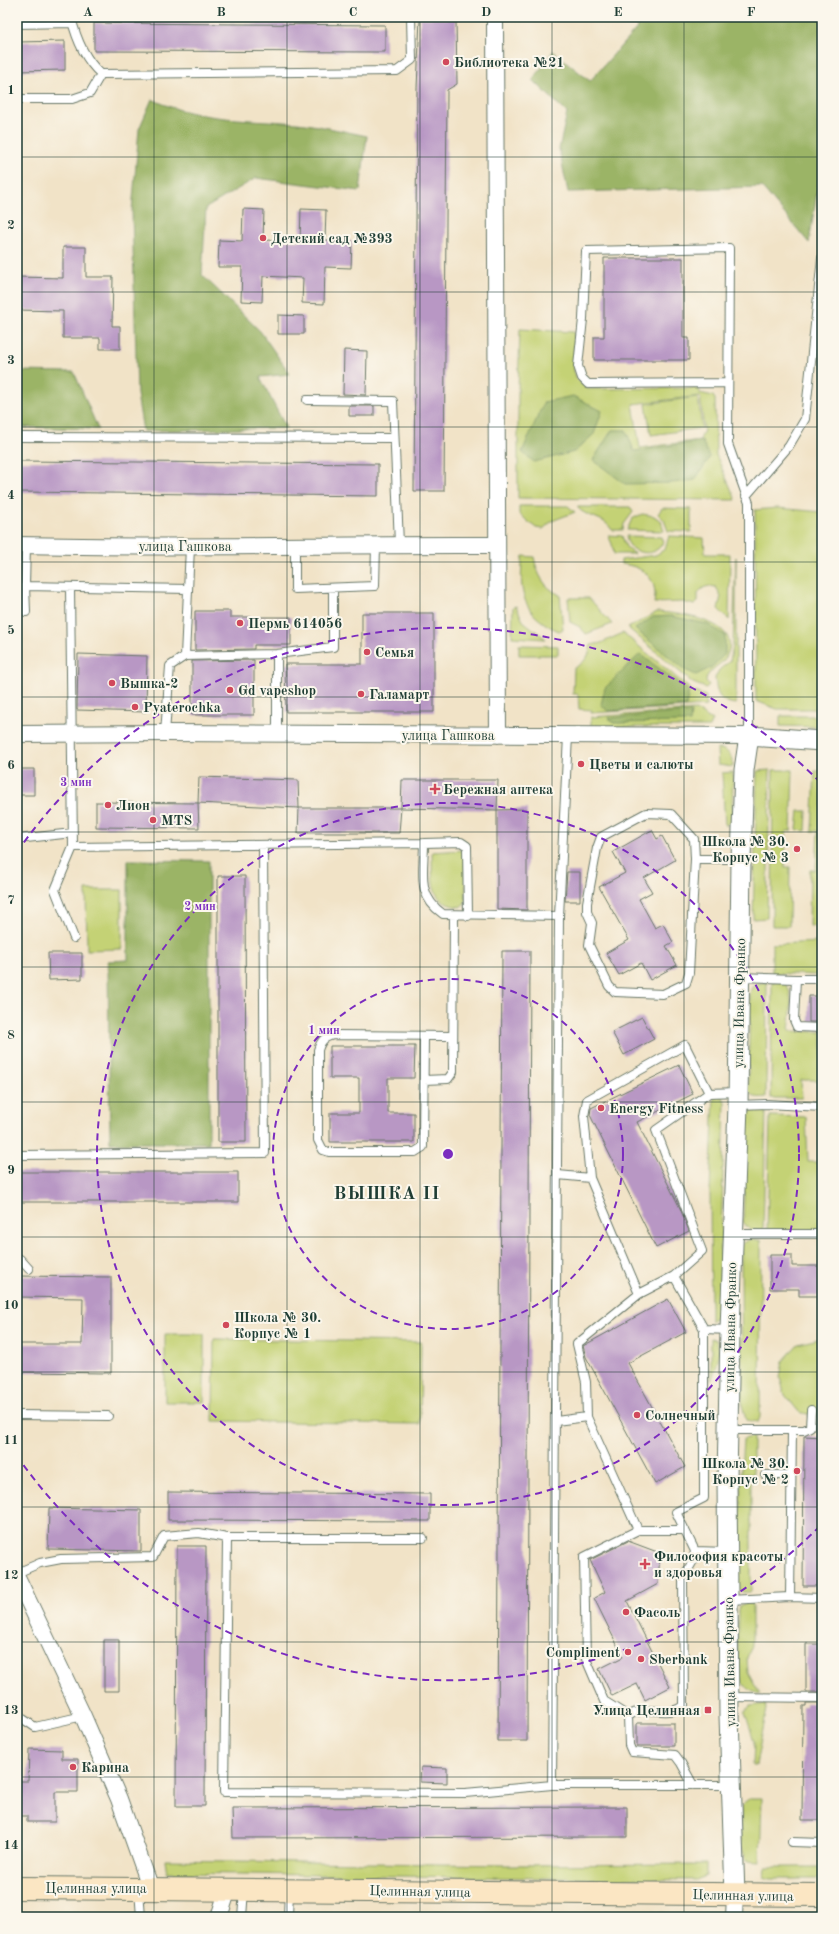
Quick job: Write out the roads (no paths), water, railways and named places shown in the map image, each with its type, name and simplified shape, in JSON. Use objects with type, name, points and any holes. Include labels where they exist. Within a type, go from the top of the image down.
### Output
[{"type":"main road","name":"Целинная улица","points":[[17,1888],[822,1895]]},
{"type":"street","points":[[495,17],[498,735]]},
{"type":"street","name":"улица Гашкова","points":[[21,545],[190,547],[295,544],[497,545]]},
{"type":"street","name":"улица Гашкова","points":[[17,734],[73,735],[165,733],[749,736],[822,741]]},
{"type":"street","name":"улица Ивана Франко","points":[[734,1917],[735,1895],[729,1697],[729,1600],[727,1552],[728,1430],[738,1098],[741,859],[744,770],[749,736]]},
{"type":"street","points":[[17,1577],[83,1716],[119,1799],[145,1889]]},
{"type":"street","points":[[219,1917],[236,1889]]},
{"type":"lane","points":[[17,24],[72,20],[79,44],[90,64],[101,74],[397,71],[412,60],[411,17]]},
{"type":"lane","points":[[17,98],[72,99],[90,93],[101,74]]},
{"type":"lane","points":[[727,382],[588,384],[582,378],[578,366],[584,319],[586,251],[729,248],[727,382],[728,444],[749,503],[749,736]]},
{"type":"lane","points":[[746,496],[789,446],[805,419],[822,258]]},
{"type":"lane","points":[[307,400],[393,401],[393,438],[398,544]]},
{"type":"lane","points":[[17,437],[393,438]]},
{"type":"lane","points":[[295,544],[295,589],[375,586],[376,545]]},
{"type":"lane","points":[[21,545],[26,612]]},
{"type":"lane","points":[[185,656],[190,547]]},
{"type":"lane","points":[[25,586],[188,589]]},
{"type":"lane","points":[[70,587],[73,735],[73,848],[56,890],[74,938]]},
{"type":"lane","points":[[165,733],[170,666],[185,656],[277,654],[332,647],[333,588]]},
{"type":"lane","points":[[277,654],[277,734]]},
{"type":"lane","points":[[552,1784],[559,916],[568,736]]},
{"type":"lane","points":[[646,813],[671,814],[694,839],[695,859],[688,978],[681,986],[663,994],[615,992],[609,986],[589,946],[592,923],[588,912],[587,903],[598,841],[607,833],[646,813]]},
{"type":"lane","points":[[17,839],[73,833]]},
{"type":"lane","points":[[73,848],[461,842],[467,846],[468,916]]},
{"type":"lane","points":[[424,843],[425,894],[430,903],[443,914],[454,916],[559,916]]},
{"type":"lane","points":[[17,1155],[265,1153],[263,845]]},
{"type":"lane","points":[[695,859],[741,859]]},
{"type":"lane","points":[[424,1080],[444,1080],[452,1076],[454,916]]},
{"type":"lane","points":[[739,978],[822,979]]},
{"type":"lane","points":[[796,979],[795,1025],[801,1028],[822,1028]]},
{"type":"lane","points":[[424,1036],[423,1147],[419,1151],[415,1152],[329,1152],[323,1150],[319,1146],[318,1140],[318,1058],[320,1042],[326,1037],[333,1035],[453,1036]]},
{"type":"lane","points":[[639,1294],[590,1178],[584,1116],[587,1100],[685,1045],[709,1093]]},
{"type":"lane","points":[[638,1530],[587,1417],[586,1382],[577,1344],[639,1294],[674,1276],[702,1251],[656,1130],[709,1093],[768,1104],[822,1107]]},
{"type":"lane","points":[[558,1174],[590,1178]]},
{"type":"lane","points":[[733,1234],[822,1234]]},
{"type":"lane","points":[[17,1259],[20,1259],[29,1269]]},
{"type":"lane","points":[[628,1716],[637,1711],[673,1711],[680,1709],[684,1705],[683,1578],[693,1561],[695,1551],[676,1512],[704,1498],[704,1329],[674,1276]]},
{"type":"lane","points":[[704,1329],[730,1330]]},
{"type":"lane","points":[[728,1430],[804,1430],[810,1427],[810,1410]]},
{"type":"lane","points":[[17,1415],[108,1416]]},
{"type":"lane","points":[[556,1421],[587,1417]]},
{"type":"lane","points":[[790,1597],[792,1430]]},
{"type":"lane","points":[[765,1475],[792,1475]]},
{"type":"lane","points":[[628,1716],[604,1701],[586,1659],[584,1557],[638,1530],[685,1530]]},
{"type":"lane","points":[[17,1573],[40,1563],[61,1559],[153,1557],[164,1536],[199,1533],[227,1538],[423,1538]]},
{"type":"lane","points":[[227,1538],[224,1792],[465,1793],[552,1784],[732,1785]]},
{"type":"lane","points":[[695,1551],[727,1552]]},
{"type":"lane","points":[[729,1600],[790,1597],[822,1598]]},
{"type":"lane","points":[[729,1697],[822,1698]]},
{"type":"lane","points":[[17,1714],[35,1727],[83,1716]]},
{"type":"lane","points":[[628,1716],[628,1745],[632,1752],[675,1755],[693,1785]]},
{"type":"lane","points":[[792,1842],[822,1842]]},
{"type":"lane","points":[[141,1917],[145,1889]]},
{"type":"lane","points":[[236,1889],[242,1917]]},
{"type":"lane","points":[[288,1917],[289,1890]]},
{"type":"place","name":"Библиотека №21","points":[[446,62]]},
{"type":"place","name":"Детский сад №393","points":[[263,238]]},
{"type":"place","name":"Пермь 614056","points":[[240,623]]},
{"type":"place","name":"Семья","points":[[367,652]]},
{"type":"place","name":"Вышка-2","points":[[112,683]]},
{"type":"place","name":"Gd vapeshop","points":[[230,690]]},
{"type":"place","name":"Галамарт","points":[[361,694]]},
{"type":"place","name":"Pyaterochka","points":[[135,707]]},
{"type":"place","name":"Цветы и салюты","points":[[581,764]]},
{"type":"place","name":"Бережная аптека","points":[[435,789]]},
{"type":"place","name":"Лион","points":[[108,805]]},
{"type":"place","name":"MTS","points":[[153,820]]},
{"type":"place","name":"Школа № 30. Корпус № 3","points":[[797,849]]},
{"type":"place","name":"Energy Fitness","points":[[601,1108]]},
{"type":"place","name":"Школа № 30. Корпус № 1","points":[[226,1325]]},
{"type":"place","name":"Солнечный","points":[[637,1415]]},
{"type":"place","name":"Школа № 30. Корпус № 2","points":[[797,1471]]},
{"type":"place","name":"Философия красоты и здоровья","points":[[645,1564]]},
{"type":"place","name":"Фасоль","points":[[626,1612]]},
{"type":"place","name":"Compliment","points":[[628,1652]]},
{"type":"place","name":"Sberbank","points":[[641,1659]]},
{"type":"place","name":"Улица Целинная","points":[[708,1710]]},
{"type":"place","name":"Карина","points":[[73,1767]]},
{"type":"district","name":"ВЫШКА II","points":[[387,1193]]}]
